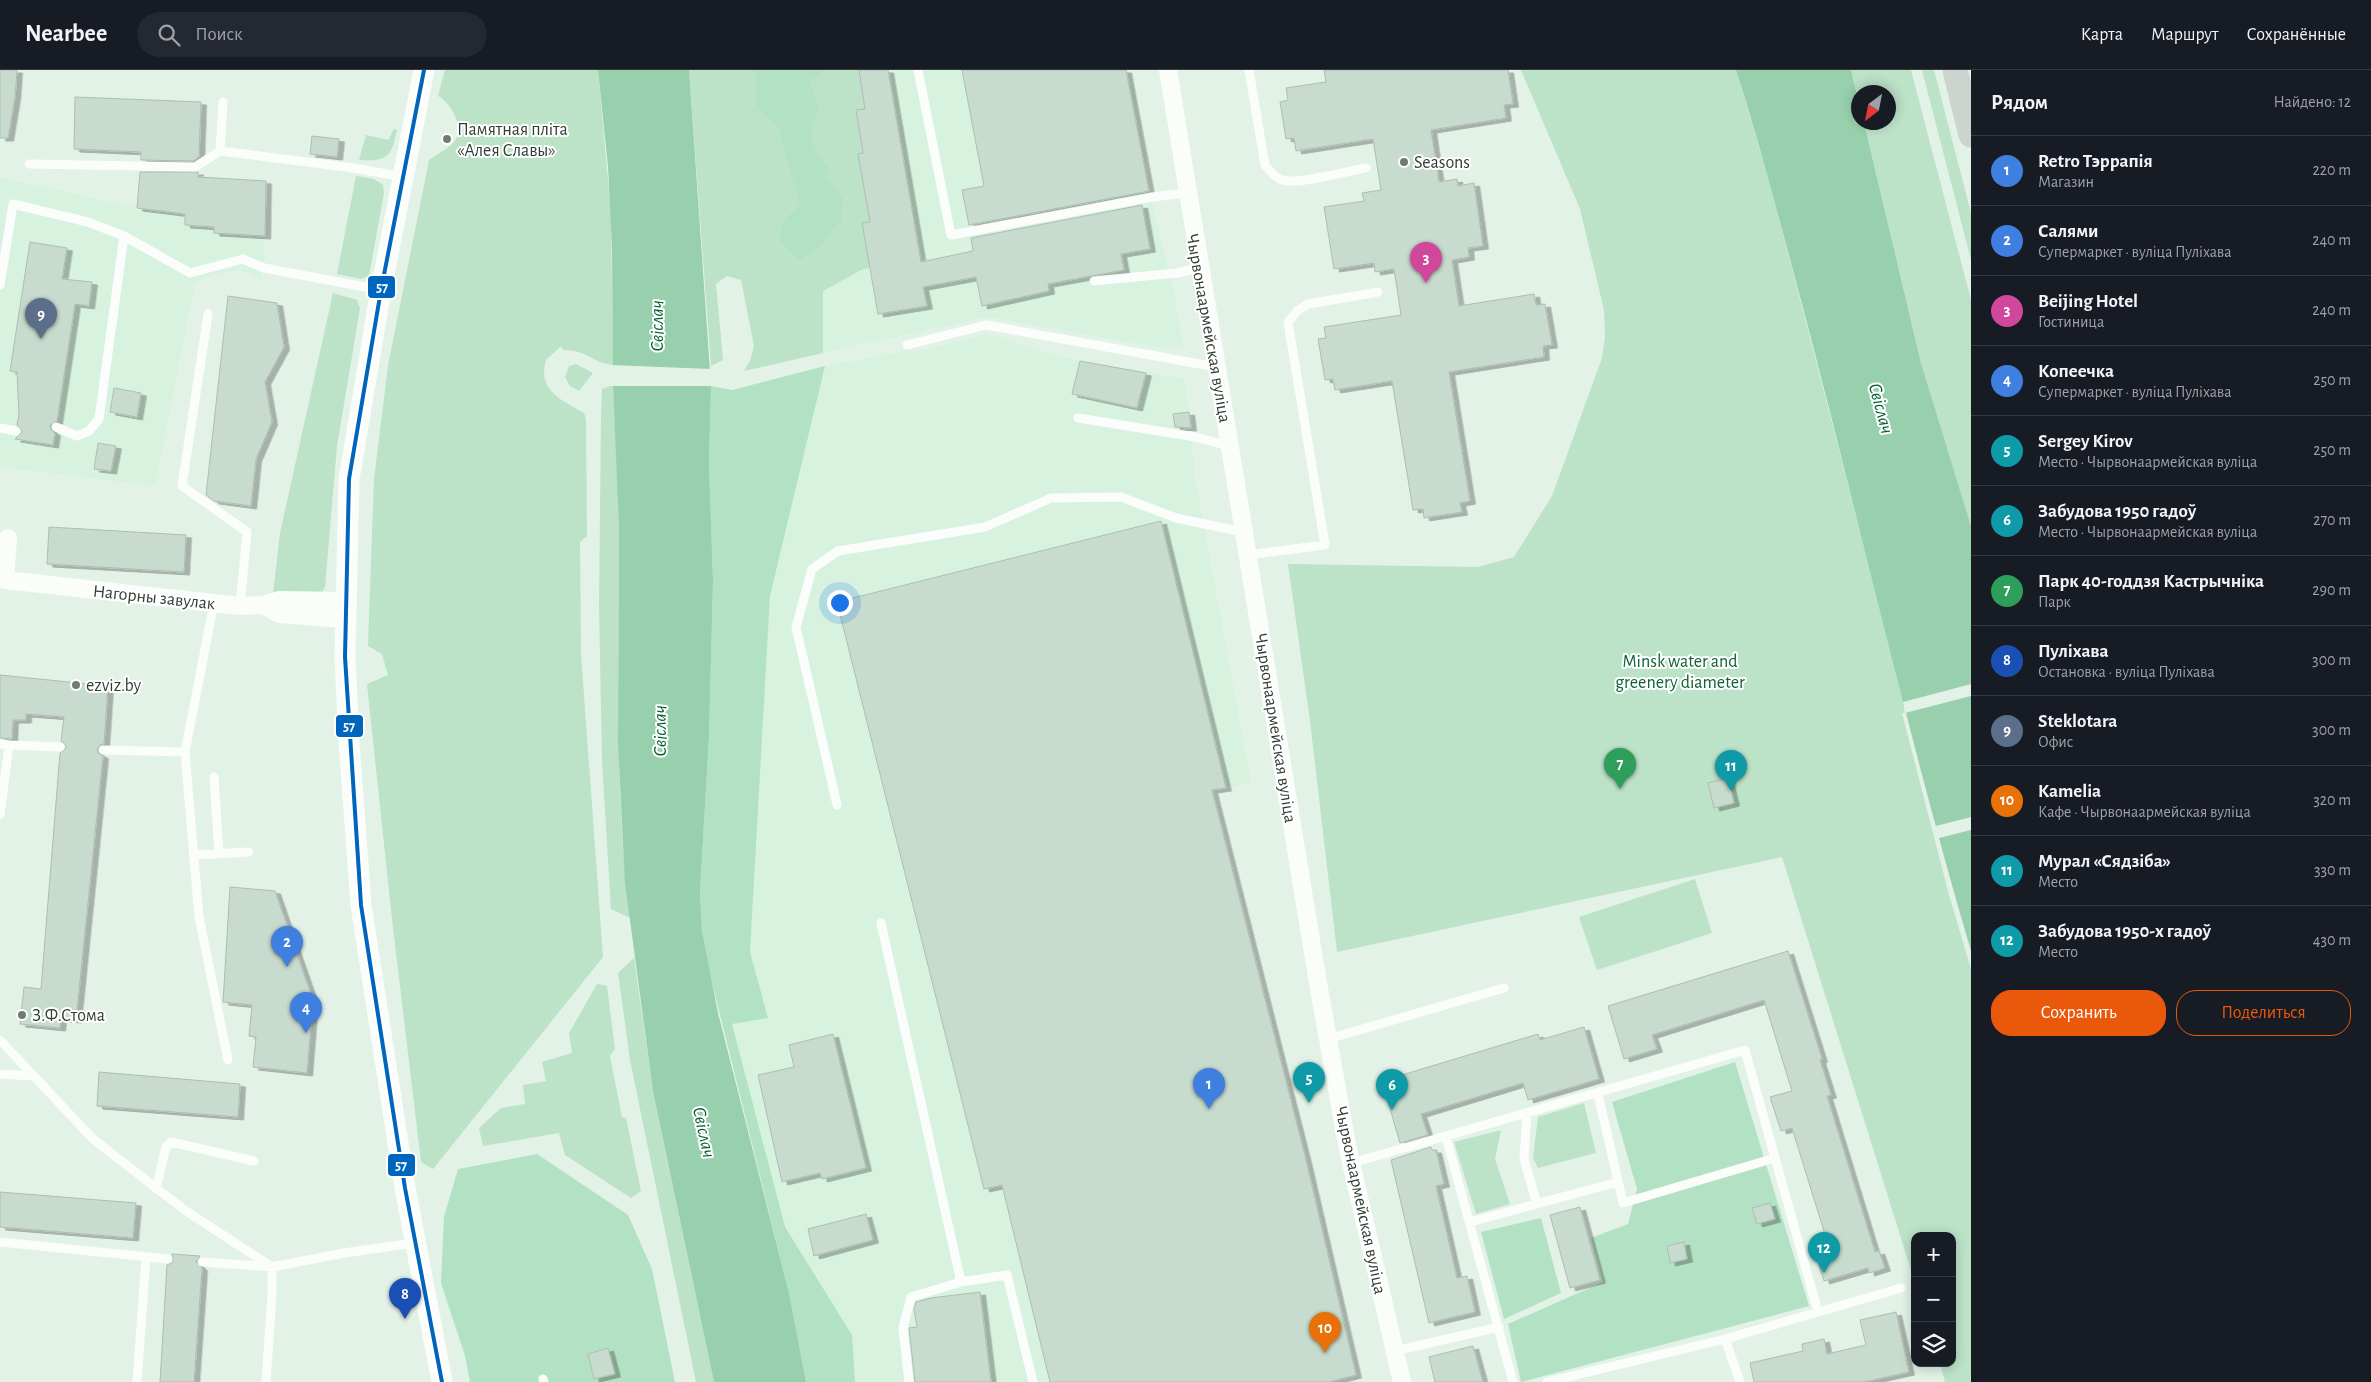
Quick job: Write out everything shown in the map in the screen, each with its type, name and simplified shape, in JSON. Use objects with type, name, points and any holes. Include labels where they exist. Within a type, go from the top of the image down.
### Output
[{"type":"main road","points":[[1955,70],[1971,136]]},
{"type":"street","points":[[424,70],[381,290],[349,479],[345,610],[349,742],[361,905],[414,1243],[442,1382]]},
{"type":"street","name":"Чырвонаармейская вуліца","points":[[1168,70],[1199,268],[1328,1039],[1352,1163],[1402,1382]]},
{"type":"street","name":"Нагорны завулак","points":[[8,538],[5,580],[240,606],[263,605],[280,614],[345,610]]},
{"type":"lane","points":[[918,70],[951,235],[1152,197],[1187,193]]},
{"type":"lane","points":[[1249,70],[1264,165],[1273,174],[1282,180],[1297,180],[1366,168]]},
{"type":"lane","points":[[220,151],[222,102]]},
{"type":"lane","points":[[29,164],[195,166],[220,151],[354,168],[403,177]]},
{"type":"lane","points":[[0,285],[13,204],[88,222],[124,236],[190,272],[243,259],[264,268],[381,290]]},
{"type":"lane","points":[[56,427],[78,436],[89,431],[99,419],[124,236]]},
{"type":"lane","points":[[1094,281],[1178,273],[1199,268]]},
{"type":"lane","points":[[1247,555],[1325,544],[1288,322],[1297,311],[1308,304],[1378,292]]},
{"type":"lane","points":[[208,314],[182,486],[247,532],[240,606]]},
{"type":"lane","points":[[907,345],[986,325],[1216,367]]},
{"type":"lane","points":[[1078,418],[1196,437],[1229,446]]},
{"type":"lane","points":[[0,428],[16,431]]},
{"type":"lane","points":[[837,805],[796,627],[812,569],[838,551],[985,527],[1051,498],[1121,497],[1176,518],[1243,532]]},
{"type":"lane","points":[[214,603],[185,752],[199,917],[228,1060]]},
{"type":"lane","points":[[0,815],[5,744],[60,747]]},
{"type":"lane","points":[[103,750],[185,752]]},
{"type":"lane","points":[[214,777],[219,854]]},
{"type":"lane","points":[[193,854],[249,852]]},
{"type":"lane","points":[[881,923],[961,1282]]},
{"type":"lane","points":[[1328,1039],[1504,988]]},
{"type":"lane","points":[[0,1040],[93,1140],[156,1189],[272,1267]]},
{"type":"lane","points":[[1352,1163],[1598,1094],[1744,1050],[1818,1312]]},
{"type":"lane","points":[[0,1074],[33,1076]]},
{"type":"lane","points":[[1598,1094],[1623,1204],[1775,1158]]},
{"type":"lane","points":[[1527,1114],[1524,1160],[1537,1204]]},
{"type":"lane","points":[[1446,1137],[1513,1382]]},
{"type":"lane","points":[[156,1189],[166,1147],[171,1142],[254,1161]]},
{"type":"lane","points":[[1470,1222],[1618,1182]]},
{"type":"lane","points":[[0,1242],[168,1259]]},
{"type":"lane","points":[[202,1262],[272,1267],[344,1253],[414,1243]]},
{"type":"lane","points":[[137,1382],[146,1257]]},
{"type":"lane","points":[[266,1382],[272,1267]]},
{"type":"lane","points":[[909,1382],[903,1328],[911,1297],[961,1282],[1007,1275],[1033,1382]]},
{"type":"lane","points":[[1547,1382],[1725,1339],[1901,1288]]},
{"type":"lane","points":[[1395,1351],[1498,1327]]},
{"type":"lane","points":[[1725,1339],[1740,1382]]},
{"type":"shaded area","points":[[755,70],[822,70],[820,75],[808,79],[819,106],[812,127],[811,140],[830,170],[827,178],[843,198],[841,222],[833,228],[821,246],[799,260],[779,240],[784,220],[800,205],[778,126],[757,108]]},
{"type":"shaded area","points":[[859,70],[1131,70],[1154,210],[1172,281],[1183,346],[1166,349],[987,317],[823,353],[823,291],[863,269],[869,268],[862,223],[870,222],[858,154],[856,110],[865,109]],"holes":[[[1055,230],[920,259],[891,264]]]},
{"type":"shaded area","points":[[0,177],[137,208],[185,214],[214,227],[214,233],[265,236],[264,268],[259,280],[251,274],[238,270],[212,275],[195,283],[155,486],[0,467]]},
{"type":"shaded area","points":[[988,334],[1051,355],[1185,379],[1194,471],[1251,783],[1212,790],[1329,1382],[855,1382],[852,1335],[786,1232],[732,1028],[732,1024],[768,1018],[750,952],[770,596],[825,366],[911,350],[911,353]]},
{"type":"shaded area","points":[[825,366],[770,596],[750,952],[768,1018],[732,1024],[785,1227],[852,1335],[855,1382],[806,1382],[789,1293],[709,970],[702,931],[700,892],[709,737],[713,580],[709,463],[711,386],[732,390]]},
{"type":"shaded area","points":[[1735,1062],[1809,1306],[1521,1382],[1508,1324],[1603,1282],[1591,1238],[1628,1224],[1637,1189],[1612,1102]]},
{"type":"shaded area","points":[[537,1154],[628,1215],[652,1269],[675,1382],[470,1382],[465,1356],[441,1283],[444,1217],[458,1169]]},
{"type":"shaded area","points":[[1541,1218],[1561,1293],[1504,1319],[1481,1232]]},
{"type":"green space","points":[[445,70],[598,70],[611,213],[613,365],[600,362],[571,350],[563,350],[561,346],[546,360],[544,370],[548,387],[553,393],[584,413],[586,419],[587,536],[580,542],[581,654],[603,957],[433,1169],[421,1162],[392,919],[367,684],[388,675],[382,654],[368,646],[374,479],[388,366],[429,160],[452,144],[458,132],[458,125],[453,111],[438,96]]},
{"type":"green space","points":[[689,70],[859,70],[865,109],[856,110],[863,153],[858,154],[870,222],[862,224],[870,268],[863,269],[823,291],[823,353],[744,371],[750,361],[754,346],[741,280],[727,276],[716,284],[723,360],[711,366]]},
{"type":"green space","name":"Minsk water and greenery diameter","points":[[1521,70],[1736,70],[1769,180],[1902,692],[1905,713],[1902,713],[1949,895],[1971,969],[1971,1382],[1945,1382],[1941,1367],[1956,1367],[1956,1232],[1911,1232],[1911,1270],[1782,857],[1337,952],[1310,721],[1288,564],[1478,567],[1514,557],[1552,496],[1602,358],[1605,336],[1604,310],[1580,209]]},
{"type":"green space","points":[[1851,70],[1911,70],[1971,300],[1971,526],[1921,363],[1866,130],[1896,130],[1896,85],[1855,85]]},
{"type":"green space","points":[[1922,70],[1934,70],[1971,213],[1971,260]]},
{"type":"green space","points":[[397,129],[393,146],[387,155],[376,160],[359,160],[366,135],[389,140],[393,130]]},
{"type":"green space","points":[[356,176],[374,179],[383,185],[384,193],[369,276],[361,279],[337,274]]},
{"type":"green space","points":[[333,293],[357,300],[360,308],[337,446],[325,587],[322,592],[273,594],[280,533]]},
{"type":"green space","points":[[576,364],[593,373],[579,391],[570,386],[565,377],[569,366]]},
{"type":"green space","points":[[613,385],[619,511],[619,773],[630,918],[611,909],[602,761],[599,605],[601,417],[602,389]]},
{"type":"green space","points":[[1695,879],[1712,933],[1597,970],[1579,917]]},
{"type":"green space","points":[[634,958],[653,1091],[714,1382],[696,1382],[630,1060],[618,973]]},
{"type":"green space","points":[[597,984],[607,986],[615,1049],[610,1056],[622,1117],[626,1118],[641,1191],[631,1198],[565,1155],[559,1133],[483,1146],[479,1128],[501,1108],[525,1104],[523,1085],[546,1081],[542,1062],[572,1053],[569,1033]]},
{"type":"green space","points":[[1584,1103],[1596,1153],[1538,1168],[1533,1158],[1538,1117]]},
{"type":"green space","points":[[1501,1130],[1495,1159],[1510,1204],[1476,1214],[1454,1142]]},
{"type":"water","name":"Свіслач","points":[[598,70],[689,70],[711,386],[709,463],[713,580],[709,737],[700,892],[702,931],[718,1013],[789,1293],[806,1382],[714,1382],[653,1091],[625,883],[618,743],[619,527],[613,385],[612,248],[608,166]]},
{"type":"water","name":"Свіслач","points":[[1736,70],[1851,70],[1855,85],[1851,85],[1851,130],[1866,130],[1921,363],[1971,526],[1971,951],[1926,790],[1802,304]]},
{"type":"pier","points":[[611,365],[711,369],[711,386],[611,386]]},
{"type":"pier","points":[[1971,684],[1971,696],[1905,713],[1903,702]]},
{"type":"pier","points":[[1971,817],[1971,830],[1935,839],[1932,827]]},
{"type":"building","points":[[0,70],[17,70],[15,97],[8,138],[0,138]]},
{"type":"building","points":[[859,70],[888,70],[921,262],[973,251],[971,238],[1142,205],[1150,249],[1121,254],[1124,270],[1048,284],[1049,291],[982,306],[976,277],[923,287],[927,306],[878,314],[862,223],[870,222],[858,154],[863,153],[856,110],[865,109]]},
{"type":"building","points":[[962,70],[1126,70],[1149,191],[969,225],[962,190],[984,186]]},
{"type":"building","points":[[1324,70],[1508,70],[1513,104],[1504,105],[1506,118],[1431,130],[1439,182],[1457,179],[1458,186],[1474,183],[1483,246],[1468,248],[1469,257],[1452,260],[1459,306],[1534,294],[1536,305],[1545,304],[1552,345],[1543,346],[1544,357],[1449,372],[1470,501],[1460,503],[1462,512],[1424,518],[1423,509],[1413,510],[1392,381],[1335,390],[1333,379],[1325,380],[1318,339],[1326,338],[1324,327],[1401,315],[1394,269],[1375,272],[1374,263],[1334,269],[1324,207],[1364,201],[1362,193],[1381,190],[1373,139],[1296,151],[1294,138],[1286,139],[1280,102],[1288,100],[1286,88],[1326,82]]},
{"type":"building","points":[[75,97],[201,102],[199,157],[193,161],[141,160],[141,152],[74,149]]},
{"type":"building","points":[[312,136],[339,139],[337,157],[310,154]]},
{"type":"building","points":[[140,172],[198,172],[198,177],[266,181],[265,236],[214,233],[214,227],[185,225],[185,214],[137,208]]},
{"type":"building","points":[[30,242],[67,248],[62,279],[92,282],[89,306],[75,304],[57,421],[50,425],[51,430],[55,433],[53,445],[15,439],[22,432],[17,425],[19,415],[17,372],[10,371]]},
{"type":"building","points":[[228,296],[277,303],[284,347],[265,382],[272,422],[256,459],[251,506],[214,501],[206,495]]},
{"type":"building","points":[[1080,361],[1146,373],[1137,408],[1072,394]]},
{"type":"building","points":[[114,388],[141,393],[137,417],[110,412]]},
{"type":"building","points":[[1189,412],[1191,428],[1175,427],[1173,414]]},
{"type":"building","points":[[98,443],[116,446],[111,471],[94,469]]},
{"type":"building","points":[[1161,521],[1226,788],[1212,790],[1306,1160],[1356,1375],[1329,1382],[1050,1382],[1002,1185],[984,1189],[837,602]]},
{"type":"building","points":[[49,527],[186,535],[184,572],[47,564]]},
{"type":"building","points":[[0,675],[108,686],[104,744],[100,745],[97,749],[98,753],[103,756],[76,1020],[61,1019],[60,1028],[20,1024],[24,987],[41,989],[60,753],[66,748],[65,744],[61,741],[64,717],[26,714],[26,720],[13,720],[12,739],[0,738]]},
{"type":"building","points":[[1728,778],[1734,803],[1714,808],[1708,783]]},
{"type":"building","points":[[230,887],[275,891],[313,1000],[307,1073],[253,1067],[256,1037],[249,1036],[252,1005],[223,1002]]},
{"type":"building","points":[[1788,951],[1822,1059],[1820,1060],[1831,1095],[1827,1096],[1875,1252],[1879,1251],[1885,1268],[1869,1273],[1868,1268],[1824,1281],[1813,1246],[1827,1241],[1792,1128],[1781,1131],[1770,1097],[1792,1091],[1764,1000],[1652,1035],[1657,1049],[1624,1059],[1608,1006]]},
{"type":"building","points":[[1584,1027],[1599,1079],[1528,1100],[1523,1083],[1421,1114],[1428,1135],[1400,1143],[1382,1081],[1538,1034],[1540,1040]]},
{"type":"building","points":[[833,1034],[866,1168],[822,1179],[820,1173],[782,1182],[758,1075],[794,1067],[789,1045]]},
{"type":"building","points":[[99,1072],[240,1084],[238,1117],[97,1106]]},
{"type":"building","points":[[1431,1147],[1432,1150],[1436,1150],[1444,1184],[1436,1186],[1457,1278],[1467,1276],[1475,1312],[1429,1323],[1391,1160]]},
{"type":"building","points":[[0,1192],[136,1203],[133,1238],[0,1227]]},
{"type":"building","points":[[1770,1203],[1775,1219],[1757,1224],[1752,1208]]},
{"type":"building","points":[[1580,1207],[1600,1280],[1570,1288],[1550,1215]]},
{"type":"building","points":[[866,1214],[873,1240],[814,1256],[808,1229]]},
{"type":"building","points":[[1684,1242],[1687,1259],[1670,1263],[1667,1246]]},
{"type":"building","points":[[172,1254],[200,1256],[196,1262],[202,1268],[194,1382],[160,1382],[167,1265],[173,1262]]},
{"type":"building","points":[[980,1292],[991,1382],[915,1382],[909,1328],[917,1327],[914,1309],[916,1302],[931,1298]]},
{"type":"building","points":[[1896,1312],[1909,1372],[1864,1382],[1754,1382],[1750,1363],[1803,1351],[1802,1344],[1824,1339],[1827,1354],[1866,1345],[1860,1320]]},
{"type":"building","points":[[1473,1346],[1483,1382],[1435,1382],[1429,1357]]},
{"type":"building","points":[[608,1348],[615,1374],[594,1379],[588,1354]]},
{"type":"transit line","name":"57","points":[[424,70],[381,290],[349,479],[345,657],[361,905],[405,1188],[442,1382]]},
{"type":"place","name":"Памятная пліта «Алея Славы»","points":[[447,139]]},
{"type":"place","name":"Seasons","points":[[1404,162]]},
{"type":"place","name":"Beijing Hotel","points":[[1426,283]]},
{"type":"place","name":"Steklotara","points":[[41,339]]},
{"type":"place","name":"ezviz.by","points":[[76,685]]},
{"type":"place","name":"Парк 40-годдзя Кастрычніка","points":[[1620,789]]},
{"type":"place","name":"Мурал «Сядзіба»","points":[[1731,791]]},
{"type":"place","name":"Салями","points":[[287,967]]},
{"type":"place","name":"З.Ф.Стома","points":[[22,1015]]},
{"type":"place","name":"Копеечка","points":[[306,1033]]},
{"type":"place","name":"Sergey Kirov","points":[[1309,1103]]},
{"type":"place","name":"Retro Тэррапія","points":[[1209,1109]]},
{"type":"place","name":"Забудова 1950 гадоў","points":[[1392,1110]]},
{"type":"place","name":"Забудова 1950-х гадоў","points":[[1824,1273]]},
{"type":"place","name":"Пуліхава","points":[[405,1319]]},
{"type":"place","name":"Kamelia","points":[[1325,1353]]}]
